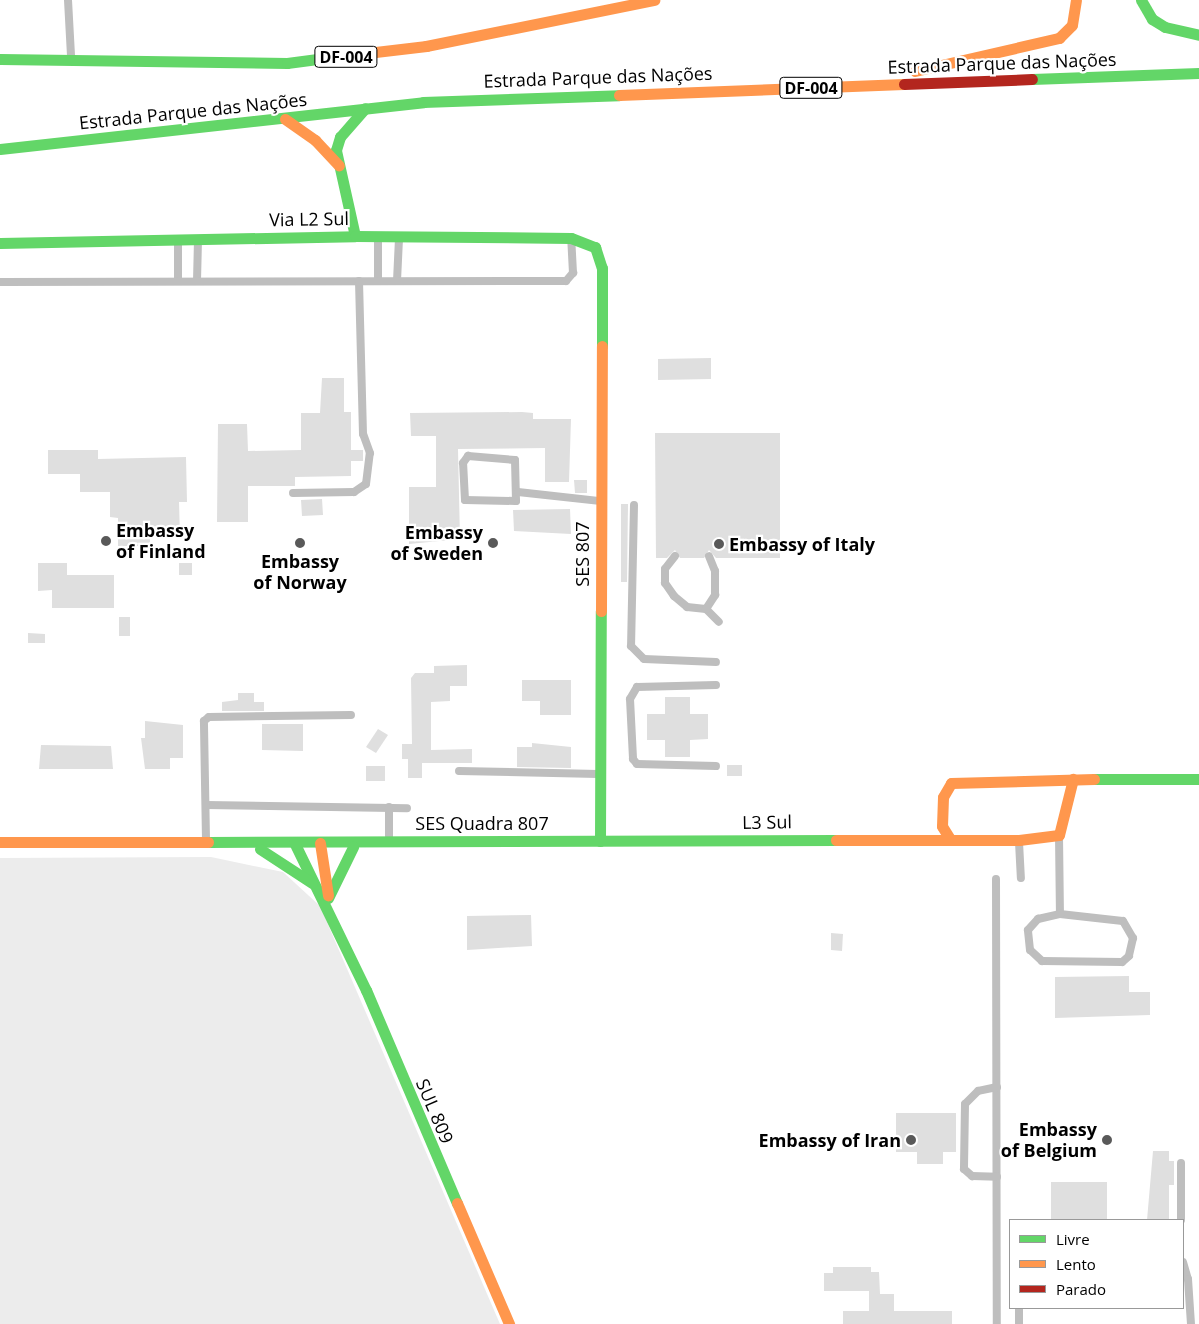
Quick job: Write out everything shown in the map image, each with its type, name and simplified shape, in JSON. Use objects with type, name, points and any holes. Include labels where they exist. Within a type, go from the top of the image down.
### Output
[{"type":"main road","name":"DF-004","points":[[0,59],[71,58],[287,63],[370,55],[654,0]]},
{"type":"main road","points":[[815,88],[957,64],[1051,42],[1072,25],[1076,0]]},
{"type":"main road","points":[[1141,0],[1152,19],[1165,27],[1199,34]]},
{"type":"main road","name":"Estrada Parque das Nações","points":[[0,149],[285,119],[365,108],[549,95],[815,88],[1199,72]]},
{"type":"main road","points":[[355,236],[339,166],[340,137],[365,108]]},
{"type":"main road","points":[[285,119],[315,140],[339,166]]},
{"type":"main road","name":"Via L2 Sul","points":[[0,243],[355,236],[571,238],[595,246],[602,268]]},
{"type":"main road","name":"SES 807","points":[[600,841],[599,501],[602,268]]},
{"type":"main road","points":[[934,840],[942,826],[943,797],[951,783],[1073,779],[1199,779]]},
{"type":"main road","points":[[1059,835],[1067,794],[1073,779]]},
{"type":"main road","points":[[1060,780],[1067,794]]},
{"type":"main road","points":[[942,826],[950,839]]},
{"type":"main road","name":"L3 Sul","points":[[600,841],[1019,840],[1059,835]]},
{"type":"main road","name":"SES Quadra 807","points":[[0,842],[600,841]]},
{"type":"main road","name":"SES Quadra 807","points":[[234,842],[260,850],[302,858],[322,858],[364,842]]},
{"type":"main road","name":"SUL 809","points":[[294,842],[330,910],[509,1324]]},
{"type":"main road","name":"SUL 809","points":[[320,842],[330,910]]},
{"type":"main road","points":[[328,898],[353,847]]},
{"type":"main road","points":[[260,850],[317,886]]},
{"type":"lane","points":[[68,0],[71,58]]},
{"type":"lane","points":[[378,236],[378,281]]},
{"type":"lane","points":[[397,281],[399,237]]},
{"type":"lane","points":[[0,282],[566,281],[573,274],[571,238]]},
{"type":"lane","points":[[197,281],[198,239]]},
{"type":"lane","points":[[178,240],[178,281]]},
{"type":"lane","points":[[293,493],[354,492],[366,484],[370,453],[364,434],[359,281]]},
{"type":"lane","points":[[512,458],[517,463],[518,492],[514,502],[468,503],[462,497],[464,459],[512,458]]},
{"type":"lane","points":[[518,492],[599,501]]},
{"type":"lane","points":[[634,505],[630,646],[644,658],[716,662]]},
{"type":"lane","points":[[675,556],[665,570],[665,583],[687,607],[706,609],[719,622]]},
{"type":"lane","points":[[706,609],[715,595],[715,571],[708,556]]},
{"type":"lane","points":[[716,685],[637,687],[630,699],[633,759],[637,764],[716,766]]},
{"type":"lane","points":[[206,842],[204,721],[209,717],[351,715]]},
{"type":"lane","points":[[459,770],[600,774]]},
{"type":"lane","points":[[206,805],[406,808]]},
{"type":"lane","points":[[389,808],[389,841]]},
{"type":"lane","points":[[1059,835],[1060,914]]},
{"type":"lane","points":[[1019,840],[1021,878]]},
{"type":"lane","points":[[996,879],[998,1324]]},
{"type":"lane","points":[[1060,914],[1122,921],[1133,938],[1130,956],[1114,962],[1042,961],[1030,950],[1028,930],[1038,919],[1060,914]]},
{"type":"lane","points":[[997,1087],[978,1091],[965,1104],[964,1169],[972,1176],[997,1177]]},
{"type":"lane","points":[[1181,1163],[1181,1219]]},
{"type":"lane","points":[[1184,1265],[1188,1279],[1191,1324]]},
{"type":"lane","points":[[1019,1309],[1019,1324]]},
{"type":"shaded area","points":[[211,857],[283,872],[320,906],[500,1324],[0,1324],[0,858]]},
{"type":"building","points":[[711,358],[711,379],[658,380],[658,359]]},
{"type":"building","points":[[322,378],[344,378],[344,412],[351,412],[351,450],[363,450],[363,461],[351,461],[351,476],[295,477],[295,486],[248,486],[248,522],[217,522],[218,424],[247,424],[248,451],[301,450],[301,413],[320,413]]},
{"type":"building","points":[[410,413],[533,413],[533,419],[571,419],[569,482],[545,482],[545,448],[458,449],[460,539],[409,544],[409,487],[436,487],[436,436],[411,436]]},
{"type":"building","points":[[655,433],[780,433],[780,558],[716,558],[709,550],[704,558],[680,558],[675,550],[667,558],[656,558]]},
{"type":"building","points":[[48,450],[98,450],[98,459],[186,457],[187,502],[179,502],[180,536],[150,536],[150,546],[118,546],[118,518],[110,517],[110,492],[80,492],[80,474],[48,474]]},
{"type":"building","points":[[574,480],[587,480],[587,493],[575,493]]},
{"type":"building","points":[[322,499],[323,515],[302,516],[301,500]]},
{"type":"building","points":[[621,504],[628,504],[627,582],[621,582]]},
{"type":"building","points":[[570,509],[571,534],[514,531],[513,510]]},
{"type":"building","points":[[38,563],[67,563],[67,575],[114,575],[114,608],[52,608],[52,590],[38,591]]},
{"type":"building","points":[[179,563],[192,563],[192,575],[179,575]]},
{"type":"building","points":[[119,617],[130,617],[130,636],[119,636]]},
{"type":"building","points":[[28,633],[45,634],[45,643],[28,643]]},
{"type":"building","points":[[467,665],[467,686],[450,686],[450,701],[431,702],[431,750],[472,749],[472,763],[422,763],[422,778],[408,778],[408,759],[402,759],[402,744],[412,744],[411,678],[415,673],[434,673],[434,666]]},
{"type":"building","points":[[522,680],[571,680],[571,715],[540,715],[540,701],[522,701]]},
{"type":"building","points":[[238,693],[254,693],[254,702],[264,702],[264,711],[222,711],[222,702],[238,700]]},
{"type":"building","points":[[665,697],[690,697],[690,714],[708,714],[708,739],[690,740],[690,757],[665,757],[665,740],[647,740],[647,714],[665,714]]},
{"type":"building","points":[[145,721],[183,725],[183,758],[170,758],[170,769],[145,769],[141,738],[145,738]]},
{"type":"building","points":[[262,724],[303,724],[303,751],[262,750]]},
{"type":"building","points":[[378,729],[388,735],[376,753],[366,747]]},
{"type":"building","points":[[532,743],[571,747],[571,768],[517,767],[517,747],[532,747]]},
{"type":"building","points":[[41,745],[111,746],[113,769],[39,769]]},
{"type":"building","points":[[727,765],[742,765],[742,776],[727,776]]},
{"type":"building","points":[[366,766],[385,766],[385,781],[366,781]]},
{"type":"building","points":[[531,915],[532,946],[467,950],[467,916]]},
{"type":"building","points":[[831,933],[843,934],[842,951],[831,950]]},
{"type":"building","points":[[1129,976],[1129,992],[1150,992],[1150,1015],[1055,1018],[1055,977]]},
{"type":"building","points":[[896,1113],[956,1113],[956,1152],[943,1152],[943,1164],[917,1164],[917,1152],[896,1152]]},
{"type":"building","points":[[1153,1151],[1169,1151],[1169,1161],[1174,1161],[1174,1185],[1169,1185],[1169,1219],[1147,1219]]},
{"type":"building","points":[[1051,1182],[1107,1182],[1107,1219],[1051,1219]]},
{"type":"building","points":[[833,1267],[871,1267],[871,1272],[879,1272],[880,1294],[894,1294],[894,1311],[952,1311],[952,1324],[843,1324],[843,1311],[869,1311],[869,1291],[824,1291],[824,1273],[833,1273]]},
{"type":"traffic: fast","points":[[1141,0],[1152,19],[1165,27],[1199,35]]},
{"type":"traffic: fast","points":[[0,59],[287,63],[333,57]]},
{"type":"traffic: fast","points":[[1032,79],[1199,73]]},
{"type":"traffic: fast","points":[[0,149],[423,102],[619,95]]},
{"type":"traffic: fast","points":[[355,236],[336,150],[340,137],[365,108]]},
{"type":"traffic: fast","points":[[0,243],[355,236],[571,238],[595,247],[602,268],[602,346]]},
{"type":"traffic: fast","points":[[600,841],[601,611]]},
{"type":"traffic: fast","points":[[1094,779],[1199,779]]},
{"type":"traffic: fast","points":[[208,842],[836,840]]},
{"type":"traffic: fast","points":[[294,842],[366,990],[457,1203]]},
{"type":"traffic: fast","points":[[328,898],[353,847]]},
{"type":"traffic: fast","points":[[260,849],[312,883]]},
{"type":"traffic: slow","points":[[333,57],[426,46],[654,0]]},
{"type":"traffic: slow","points":[[915,71],[1059,38],[1072,25],[1076,0]]},
{"type":"traffic: slow","points":[[619,95],[904,84]]},
{"type":"traffic: slow","points":[[285,119],[315,140],[339,166]]},
{"type":"traffic: slow","points":[[601,611],[602,346]]},
{"type":"traffic: slow","points":[[836,840],[1019,840],[1059,835],[1073,779]]},
{"type":"traffic: slow","points":[[950,839],[942,826],[943,797],[951,783],[1094,779]]},
{"type":"traffic: slow","points":[[0,842],[208,842]]},
{"type":"traffic: slow","points":[[320,843],[328,895]]},
{"type":"traffic: slow","points":[[457,1203],[509,1324]]},
{"type":"traffic: jam","points":[[904,84],[1032,79]]},
{"type":"place","name":"Embassy of Finland","points":[[106,541]]},
{"type":"place","name":"Embassy of Norway","points":[[300,543]]},
{"type":"place","name":"Embassy of Sweden","points":[[493,543]]},
{"type":"place","name":"Embassy of Italy","points":[[719,544]]},
{"type":"place","name":"Embassy of Iran","points":[[911,1140]]},
{"type":"place","name":"Embassy of Belgium","points":[[1107,1140]]}]
